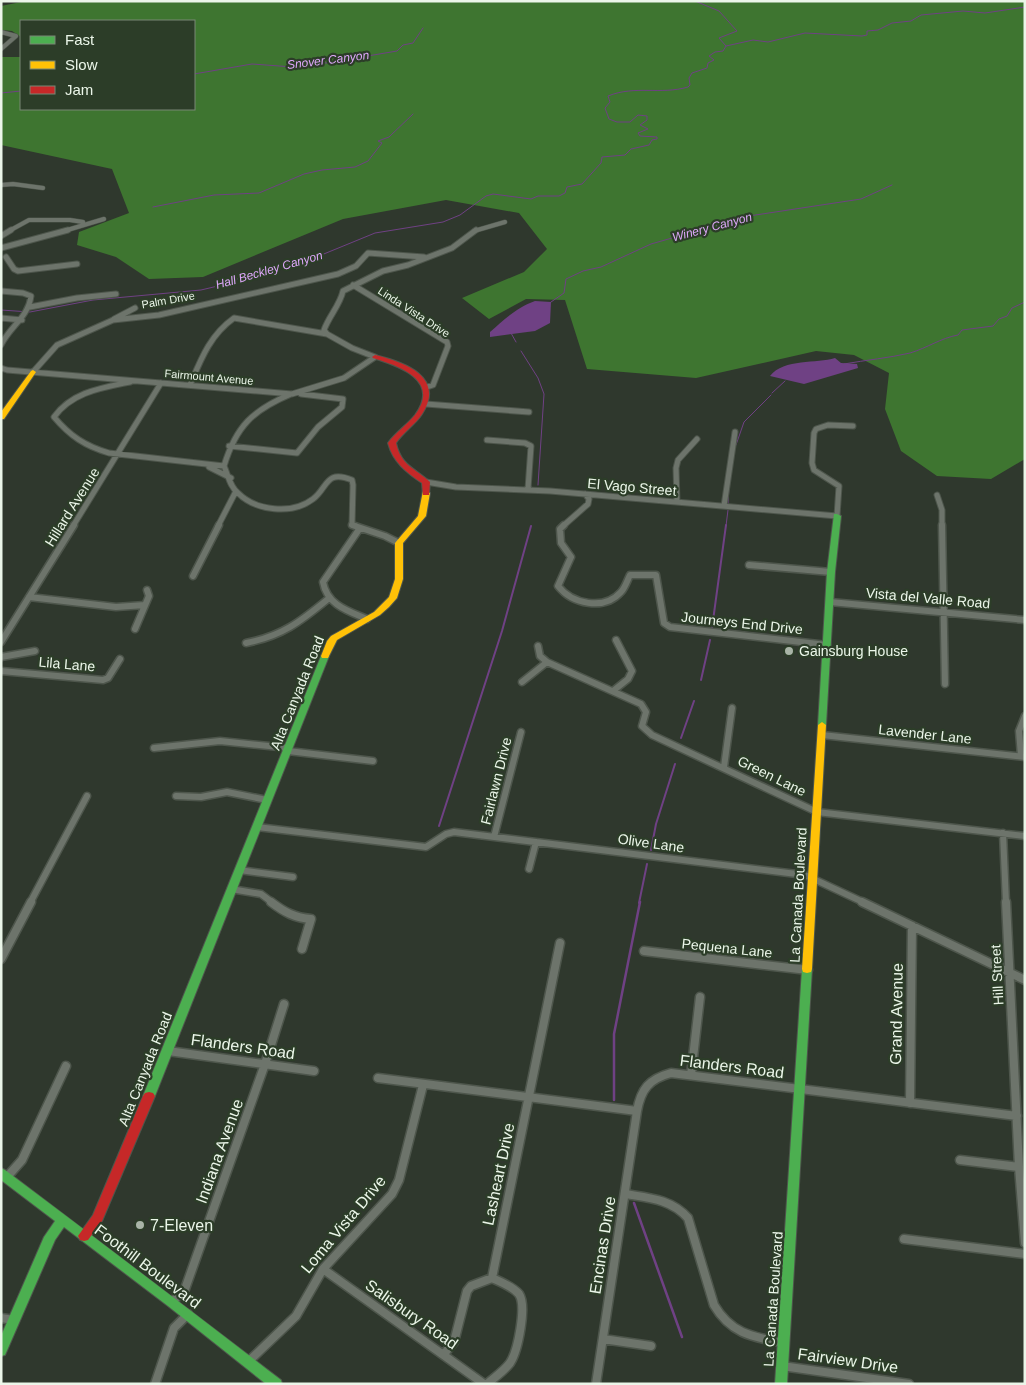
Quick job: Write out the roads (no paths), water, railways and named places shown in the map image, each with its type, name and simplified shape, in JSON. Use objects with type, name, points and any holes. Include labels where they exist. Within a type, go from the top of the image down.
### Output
[{"type":"street","points":[[1,32],[16,36],[1,49]]},
{"type":"street","points":[[3,179],[8,182],[4,185]]},
{"type":"street","points":[[4,185],[43,188]]},
{"type":"street","points":[[77,264],[18,271],[14,270],[4,259],[3,248],[104,219]]},
{"type":"street","points":[[1,236],[29,220],[93,221]]},
{"type":"street","points":[[327,334],[324,330],[329,317],[341,300],[341,293],[353,285],[383,271],[403,267],[424,257],[452,248],[476,230],[505,222]]},
{"type":"street","name":"Palm Drive","points":[[1,417],[33,372],[57,345],[113,320],[159,315],[338,274],[356,266],[368,253],[424,257]]},
{"type":"street","name":"Linda Vista Drive","points":[[353,285],[447,342],[448,346],[437,378],[433,385],[427,387]]},
{"type":"street","points":[[1,291],[23,293],[31,296],[30,308],[26,315],[7,332],[1,345]]},
{"type":"street","points":[[30,308],[82,297],[116,294]]},
{"type":"street","points":[[113,320],[115,317],[135,308]]},
{"type":"street","points":[[1,318],[22,320]]},
{"type":"street","points":[[190,385],[218,329],[234,318],[327,334],[352,348],[406,367],[420,378],[427,387],[426,404],[418,415],[396,436],[392,443],[396,459],[426,482],[426,509],[418,524],[399,543],[385,536],[352,525],[354,507],[353,485],[352,480],[348,478],[338,477],[331,479],[326,482],[318,496],[304,505],[286,509],[257,505],[235,492]]},
{"type":"street","name":"Fairmount Avenue","points":[[1,368],[292,394],[344,378],[375,357]]},
{"type":"street","points":[[138,380],[84,393],[64,404],[54,417],[79,444],[117,455],[174,458],[208,466],[224,466]]},
{"type":"street","name":"Hillard Avenue","points":[[1,642],[142,418],[160,383]]},
{"type":"street","points":[[193,576],[235,492],[231,478],[224,466],[229,446],[234,436],[260,410],[292,394],[343,399],[344,404],[342,407],[318,427],[297,453],[229,446]]},
{"type":"street","points":[[426,404],[529,412]]},
{"type":"street","name":"La Canada Boulevard","points":[[781,1384],[827,645],[839,486],[816,472],[812,463],[814,433],[821,426],[836,424],[853,426]]},
{"type":"street","points":[[724,506],[735,432]]},
{"type":"street","points":[[677,502],[676,468],[678,460],[697,439]]},
{"type":"street","points":[[487,440],[525,443],[531,446],[528,489]]},
{"type":"street","points":[[208,466],[231,478]]},
{"type":"street","name":"El Vago Street","points":[[426,482],[473,489],[528,489],[837,516]]},
{"type":"street","name":"Journeys End Drive","points":[[585,494],[589,499],[588,504],[560,529],[561,543],[571,557],[558,586],[562,594],[576,601],[591,603],[608,601],[620,595],[630,574],[656,575],[664,623],[670,627],[827,645]]},
{"type":"street","points":[[937,495],[942,510],[945,684]]},
{"type":"street","points":[[360,528],[323,582],[323,590],[328,599],[367,620]]},
{"type":"street","name":"Alta Canyada Road","points":[[84,1236],[98,1218],[168,1051],[331,642],[339,632],[367,620],[389,605],[397,596],[399,543]]},
{"type":"street","points":[[749,565],[832,572]]},
{"type":"street","points":[[135,629],[149,596],[147,590]]},
{"type":"street","points":[[29,597],[89,603],[116,609],[130,609],[146,605]]},
{"type":"street","points":[[246,643],[267,640],[286,633],[328,599]]},
{"type":"street","name":"Vista del Valle Road","points":[[830,602],[1025,620]]},
{"type":"street","points":[[614,691],[628,679],[632,671],[616,640]]},
{"type":"street","points":[[522,682],[547,662],[537,652],[538,646]]},
{"type":"street","points":[[1,657],[35,651]]},
{"type":"street","name":"Lila Lane","points":[[1,671],[103,680],[108,678],[120,659]]},
{"type":"street","name":"Green Lane","points":[[547,662],[614,691],[643,707],[646,712],[642,726],[645,730],[817,812],[1025,836]]},
{"type":"street","points":[[724,767],[732,708]]},
{"type":"street","points":[[1023,757],[1018,732],[1020,721],[1025,716]]},
{"type":"street","name":"Fairlawn Drive","points":[[494,837],[521,732]]},
{"type":"street","name":"Lavender Lane","points":[[822,735],[1023,757]]},
{"type":"street","points":[[154,748],[220,741],[373,761]]},
{"type":"street","points":[[176,796],[201,798],[227,792],[267,800]]},
{"type":"street","points":[[1,959],[87,796]]},
{"type":"street","name":"Olive Lane","points":[[257,827],[426,847],[438,843],[450,832],[794,873],[813,878],[1025,980]]},
{"type":"street","name":"Hill Street","points":[[1004,834],[1009,973],[1020,1121],[1019,1167],[1025,1243]]},
{"type":"street","points":[[530,869],[536,842]]},
{"type":"street","points":[[239,870],[293,877]]},
{"type":"street","points":[[231,889],[261,894],[284,912],[299,918],[312,919],[302,949]]},
{"type":"street","name":"Grand Avenue","points":[[910,1103],[912,926]]},
{"type":"street","name":"Lasheart Drive","points":[[492,1278],[560,943]]},
{"type":"street","name":"Pequena Lane","points":[[644,951],[808,970]]},
{"type":"street","points":[[690,1075],[700,997]]},
{"type":"street","name":"Indiana Avenue","points":[[172,1302],[185,1289],[265,1064],[284,1004]]},
{"type":"street","name":"Flanders Road","points":[[168,1051],[314,1071]]},
{"type":"street","points":[[4,1175],[22,1160],[66,1066]]},
{"type":"street","name":"Flanders Road","points":[[637,1111],[640,1093],[645,1084],[671,1073],[910,1103],[1020,1121]]},
{"type":"street","points":[[378,1078],[637,1111]]},
{"type":"street","name":"Loma Vista Drive","points":[[249,1361],[296,1316],[322,1269],[392,1194],[399,1180],[423,1085]]},
{"type":"street","name":"Encinas Drive","points":[[596,1384],[637,1111]]},
{"type":"street","points":[[960,1160],[1019,1167]]},
{"type":"street","name":"Foothill Boulevard","points":[[4,1175],[188,1314],[276,1384]]},
{"type":"street","points":[[625,1194],[666,1201],[683,1211],[688,1218],[714,1306],[720,1317],[731,1329],[744,1334],[784,1343]]},
{"type":"street","points":[[1,1351],[50,1237],[63,1219]]},
{"type":"street","points":[[904,1239],[1025,1254]]},
{"type":"street","name":"Salisbury Road","points":[[322,1269],[486,1384]]},
{"type":"street","points":[[444,1354],[454,1342],[471,1286],[492,1278],[510,1285],[522,1298],[524,1311],[513,1359],[486,1384]]},
{"type":"street","points":[[155,1384],[174,1328],[188,1314]]},
{"type":"street","points":[[1,1318],[14,1320]]},
{"type":"street","points":[[603,1339],[651,1346]]},
{"type":"street","name":"Fairview Drive","points":[[782,1366],[904,1383]]},
{"type":"waterway","points":[[695,1],[719,11],[737,31],[719,38],[726,46]]},
{"type":"waterway","points":[[726,46],[753,40],[768,42],[805,33],[862,36],[867,35],[867,31],[878,30],[892,23],[911,21],[921,15],[963,11],[985,13],[1025,7]]},
{"type":"waterway","name":"Snover Canyon","points":[[195,74],[252,64],[293,67],[311,61],[326,63],[397,51],[403,45],[413,43],[423,28]]},
{"type":"waterway","name":"Hall Beckley Canyon","points":[[1,310],[30,312],[93,300],[201,290],[222,285],[250,274],[314,258],[375,233],[443,222],[460,215],[486,196],[493,194],[531,199],[538,196],[559,196],[565,193],[567,187],[582,184],[601,163],[602,157],[625,155],[631,149],[649,145],[652,140],[657,139],[657,137],[640,136],[638,133],[648,129],[640,125],[647,120],[647,116],[638,115],[630,122],[617,122],[609,119],[605,108],[610,102],[608,96],[628,91],[668,90],[688,87],[690,85],[689,78],[692,73],[707,68],[708,63],[714,60],[709,56],[715,52],[723,51],[726,46]]},
{"type":"waterway","name":"Snover Canyon","points":[[1,93],[20,91]]},
{"type":"waterway","points":[[153,207],[214,195],[259,193],[304,174],[322,170],[355,167],[368,161],[382,143],[378,141],[389,137],[413,114]]},
{"type":"waterway","name":"Winery Canyon","points":[[551,302],[564,293],[566,279],[583,271],[601,267],[651,244],[749,216],[861,199],[892,185]]},
{"type":"waterway","points":[[844,364],[910,353],[958,335],[962,330],[993,326],[999,319],[1007,316],[1012,308],[1025,302]]},
{"type":"waterway","points":[[511,333],[516,342]]},
{"type":"waterway","points":[[521,351],[538,378],[544,394],[538,485]]},
{"type":"waterway","points":[[772,393],[785,381]]},
{"type":"waterway","points":[[736,445],[744,422],[771,395]]},
{"type":"waterway","points":[[728,504],[729,486]]},
{"type":"waterway","points":[[726,526],[728,510]]},
{"type":"waterway","points":[[712,628],[726,525]]},
{"type":"waterway","points":[[439,826],[502,631],[531,526]]},
{"type":"waterway","points":[[701,680],[710,640]]},
{"type":"waterway","points":[[681,738],[694,701]]},
{"type":"waterway","points":[[651,850],[656,824],[675,764]]},
{"type":"waterway","points":[[639,903],[647,864]]},
{"type":"waterway","points":[[614,1100],[614,1034],[640,902]]},
{"type":"waterway","points":[[634,1203],[682,1337]]},
{"type":"place","name":"Gainsburg House","points":[[789,651]]},
{"type":"place","name":"7-Eleven","points":[[140,1225]]}]
